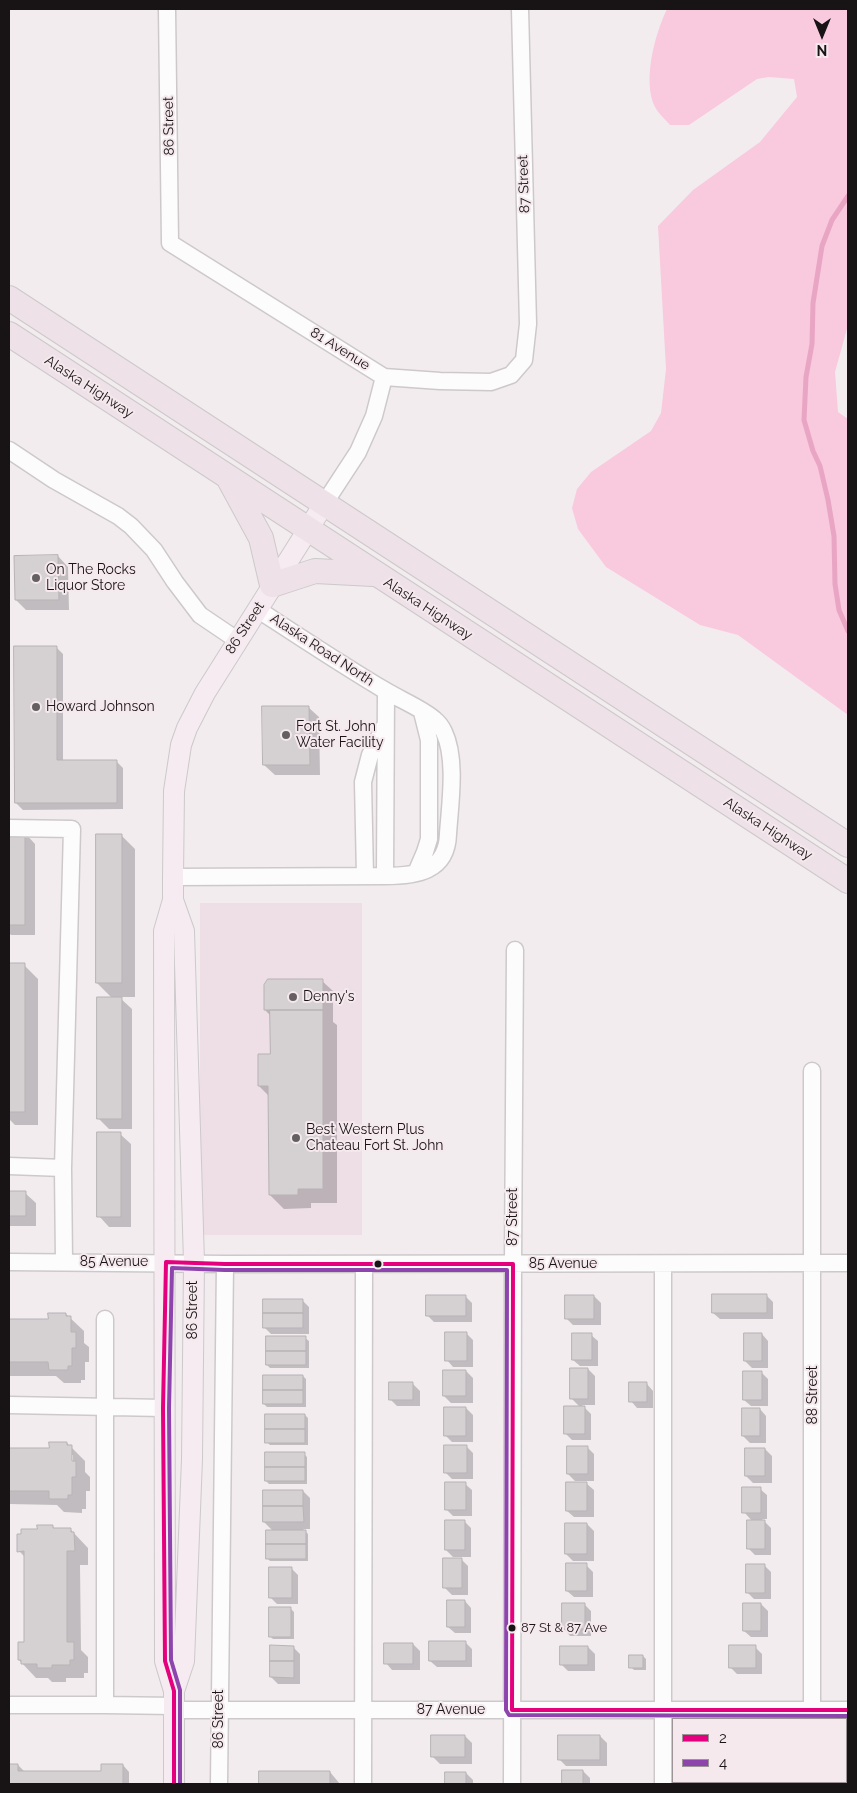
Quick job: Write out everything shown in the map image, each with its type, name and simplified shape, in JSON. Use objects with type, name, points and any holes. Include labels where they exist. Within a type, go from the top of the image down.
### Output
[{"type":"highway","points":[[9,298],[848,845]]},
{"type":"highway","name":"Alaska Highway","points":[[9,334],[374,574],[848,881]]},
{"type":"highway","points":[[229,478],[261,538],[272,585],[316,571],[374,574]]},
{"type":"main road","name":"86 Street","points":[[174,1784],[174,1702],[165,1661],[163,1408],[166,1262],[164,931],[173,900],[174,791],[181,745],[194,713],[237,640],[324,504]]},
{"type":"main road","name":"86 Street","points":[[173,900],[184,931],[194,1262],[192,1459],[184,1661],[174,1702]]},
{"type":"street","name":"86 Street","points":[[167,9],[170,243]]},
{"type":"street","name":"87 Street","points":[[520,9],[528,324],[524,360]]},
{"type":"street","name":"81 Avenue","points":[[170,243],[384,377],[491,382],[510,375],[524,360]]},
{"type":"street","name":"86 Street","points":[[324,504],[358,452],[374,416],[384,377]]},
{"type":"street","points":[[9,450],[54,480],[118,516],[131,526],[154,550],[200,615],[237,640]]},
{"type":"street","name":"Alaska Road North","points":[[257,609],[386,692],[435,719],[443,730],[448,741],[451,770],[448,842],[444,854],[434,866],[423,872],[416,873]]},
{"type":"street","points":[[384,876],[386,692]]},
{"type":"street","points":[[173,877],[401,876],[416,873],[429,839],[429,740],[422,712]]},
{"type":"street","points":[[365,876],[363,782],[370,755],[386,724]]},
{"type":"street","points":[[9,828],[72,829],[63,1168],[64,1262]]},
{"type":"street","name":"87 Street","points":[[512,1784],[515,950]]},
{"type":"street","name":"88 Street","points":[[812,1071],[812,1714]]},
{"type":"street","points":[[9,1166],[63,1168]]},
{"type":"street","name":"85 Avenue","points":[[9,1262],[194,1262],[225,1264],[848,1263]]},
{"type":"street","name":"86 Street","points":[[219,1784],[225,1264]]},
{"type":"street","points":[[363,1784],[364,1264]]},
{"type":"street","points":[[663,1264],[663,1784]]},
{"type":"street","points":[[105,1319],[105,1705]]},
{"type":"street","points":[[9,1405],[163,1408]]},
{"type":"street","name":"87 Avenue","points":[[9,1705],[105,1705],[174,1702],[219,1710],[663,1711],[812,1714],[848,1710]]},
{"type":"shaded area","points":[[667,9],[848,9],[848,325],[835,372],[838,412],[848,419],[848,715],[738,635],[700,625],[606,567],[578,529],[572,508],[577,489],[591,472],[651,431],[661,413],[666,369],[658,226],[693,190],[760,142],[797,97],[794,79],[769,77],[757,79],[689,125],[670,125],[655,107],[651,96],[650,84],[650,71],[655,44]]},
{"type":"shaded area","points":[[200,903],[362,903],[362,1235],[200,1235]]},
{"type":"building","name":"On The Rocks Liquor Store","points":[[58,555],[59,600],[15,600],[14,556]]},
{"type":"building","name":"Howard Johnson","points":[[14,646],[57,646],[57,760],[117,760],[117,803],[15,803]]},
{"type":"building","name":"Fort St. John Water Facility","points":[[262,706],[309,706],[310,765],[263,765]]},
{"type":"building","points":[[9,832],[25,832],[25,925],[9,925]]},
{"type":"building","points":[[96,834],[122,834],[122,983],[96,983]]},
{"type":"building","points":[[9,963],[25,963],[25,1112],[9,1112]]},
{"type":"building","name":"Denny's","points":[[268,979],[323,979],[323,1010],[264,1010],[264,985]]},
{"type":"building","points":[[97,997],[122,997],[122,1119],[97,1119]]},
{"type":"building","name":"Best Western Plus Chateau Fort St. John","points":[[270,1010],[323,1010],[323,1189],[298,1189],[298,1195],[269,1195],[268,1086],[258,1086],[258,1054],[270,1054]]},
{"type":"building","points":[[97,1132],[121,1132],[121,1217],[97,1217]]},
{"type":"building","points":[[9,1191],[26,1191],[26,1216],[9,1216]]},
{"type":"building","points":[[712,1294],[767,1294],[767,1313],[712,1313]]},
{"type":"building","points":[[426,1295],[466,1295],[466,1316],[426,1316]]},
{"type":"building","points":[[565,1295],[594,1295],[594,1319],[565,1319]]},
{"type":"building","points":[[263,1299],[303,1299],[303,1313],[263,1313]]},
{"type":"building","points":[[48,1313],[66,1313],[66,1316],[71,1316],[71,1332],[76,1332],[76,1348],[72,1348],[72,1366],[68,1366],[68,1370],[49,1370],[48,1362],[9,1362],[9,1319],[48,1319]]},
{"type":"building","points":[[263,1313],[303,1313],[303,1328],[263,1328]]},
{"type":"building","points":[[445,1332],[467,1332],[467,1361],[445,1361]]},
{"type":"building","points":[[572,1333],[592,1333],[592,1360],[572,1360]]},
{"type":"building","points":[[744,1333],[762,1333],[762,1361],[744,1361]]},
{"type":"building","points":[[266,1336],[306,1336],[306,1351],[266,1351]]},
{"type":"building","points":[[266,1351],[306,1351],[306,1365],[266,1365]]},
{"type":"building","points":[[570,1368],[588,1368],[588,1399],[570,1399]]},
{"type":"building","points":[[443,1370],[466,1370],[466,1396],[443,1396]]},
{"type":"building","points":[[743,1371],[762,1371],[762,1400],[743,1400]]},
{"type":"building","points":[[263,1375],[303,1375],[303,1390],[263,1390]]},
{"type":"building","points":[[389,1382],[413,1382],[413,1400],[389,1400]]},
{"type":"building","points":[[629,1382],[647,1382],[647,1402],[629,1402]]},
{"type":"building","points":[[263,1390],[303,1390],[303,1404],[263,1404]]},
{"type":"building","points":[[564,1406],[585,1406],[585,1434],[564,1434]]},
{"type":"building","points":[[444,1407],[466,1407],[466,1436],[444,1436]]},
{"type":"building","points":[[742,1408],[760,1408],[760,1436],[742,1436]]},
{"type":"building","points":[[265,1414],[305,1414],[305,1429],[265,1429]]},
{"type":"building","points":[[265,1429],[305,1429],[305,1443],[265,1443]]},
{"type":"building","points":[[49,1442],[67,1442],[67,1445],[72,1445],[72,1461],[76,1461],[76,1477],[72,1477],[72,1495],[68,1495],[68,1499],[49,1499],[49,1491],[9,1491],[9,1448],[49,1448]]},
{"type":"building","points":[[444,1445],[467,1445],[467,1473],[444,1473]]},
{"type":"building","points":[[567,1446],[588,1446],[588,1474],[567,1474]]},
{"type":"building","points":[[745,1448],[765,1448],[765,1476],[745,1476]]},
{"type":"building","points":[[265,1452],[305,1452],[305,1467],[265,1467]]},
{"type":"building","points":[[265,1467],[305,1467],[305,1481],[265,1481]]},
{"type":"building","points":[[445,1482],[466,1482],[466,1510],[445,1510]]},
{"type":"building","points":[[566,1482],[587,1482],[587,1511],[566,1511]]},
{"type":"building","points":[[742,1487],[761,1487],[761,1513],[742,1513]]},
{"type":"building","points":[[263,1490],[303,1490],[303,1506],[263,1506]]},
{"type":"building","points":[[263,1506],[303,1506],[304,1522],[263,1522]]},
{"type":"building","points":[[445,1520],[465,1520],[465,1550],[445,1550]]},
{"type":"building","points":[[747,1520],[765,1520],[765,1549],[747,1549]]},
{"type":"building","points":[[565,1523],[587,1523],[587,1554],[565,1554]]},
{"type":"building","points":[[37,1525],[53,1525],[53,1528],[71,1528],[71,1532],[74,1532],[75,1551],[67,1551],[67,1642],[74,1642],[74,1660],[70,1660],[70,1665],[52,1665],[52,1668],[37,1668],[37,1664],[21,1664],[21,1660],[18,1660],[18,1642],[24,1642],[24,1551],[17,1552],[17,1534],[21,1534],[21,1529],[37,1529]]},
{"type":"building","points":[[266,1530],[306,1530],[306,1544],[266,1544]]},
{"type":"building","points":[[266,1544],[306,1544],[306,1559],[266,1559]]},
{"type":"building","points":[[443,1558],[462,1558],[462,1588],[443,1588]]},
{"type":"building","points":[[566,1563],[587,1563],[587,1591],[566,1591]]},
{"type":"building","points":[[746,1564],[765,1564],[765,1593],[746,1593]]},
{"type":"building","points":[[269,1567],[292,1567],[292,1598],[269,1598]]},
{"type":"building","points":[[447,1600],[465,1600],[465,1627],[447,1627]]},
{"type":"building","points":[[562,1603],[585,1603],[585,1629],[562,1629]]},
{"type":"building","points":[[743,1603],[761,1603],[761,1631],[743,1631]]},
{"type":"building","points":[[269,1607],[291,1607],[291,1637],[269,1637]]},
{"type":"building","points":[[429,1641],[466,1641],[466,1661],[429,1661]]},
{"type":"building","points":[[384,1643],[413,1643],[413,1664],[384,1664]]},
{"type":"building","points":[[270,1645],[294,1646],[294,1661],[270,1661]]},
{"type":"building","points":[[729,1645],[756,1645],[756,1668],[729,1668]]},
{"type":"building","points":[[560,1646],[588,1646],[588,1665],[560,1665]]},
{"type":"building","points":[[629,1655],[643,1655],[643,1668],[629,1668]]},
{"type":"building","points":[[270,1661],[294,1661],[294,1678],[270,1677]]},
{"type":"building","points":[[431,1735],[465,1735],[465,1757],[431,1757]]},
{"type":"building","points":[[558,1735],[600,1735],[600,1760],[558,1760]]},
{"type":"building","points":[[9,1764],[18,1764],[18,1771],[101,1771],[101,1764],[123,1764],[123,1784],[9,1784]]},
{"type":"building","points":[[562,1770],[583,1770],[583,1784],[562,1784]]},
{"type":"building","points":[[259,1771],[330,1771],[330,1784],[259,1784]]},
{"type":"building","points":[[445,1772],[466,1772],[466,1784],[445,1784]]},
{"type":"building","points":[[736,1783],[762,1783],[762,1784]]},
{"type":"waterway","points":[[848,196],[832,220],[822,246],[813,303],[812,344],[806,377],[804,420],[813,451],[820,466],[828,500],[834,536],[835,584],[839,610],[848,631]]},
{"type":"transit line","name":"2","points":[[174,1784],[174,1691],[165,1661],[163,1408],[166,1262],[225,1264],[513,1264],[512,1710],[848,1710]]},
{"type":"transit line","name":"4","points":[[180,1784],[180,1690],[171,1660],[169,1408],[172,1268],[225,1270],[507,1270],[506,1710],[509,1715],[848,1716]]},
{"type":"place","name":"On The Rocks Liquor Store","points":[[36,578]]},
{"type":"place","name":"Howard Johnson","points":[[36,707]]},
{"type":"place","name":"Fort St. John Water Facility","points":[[286,735]]},
{"type":"place","name":"Denny's","points":[[293,997]]},
{"type":"place","name":"Best Western Plus Chateau Fort St. John","points":[[296,1138]]},
{"type":"place","name":"87 St & 87 Ave","points":[[512,1628]]}]
